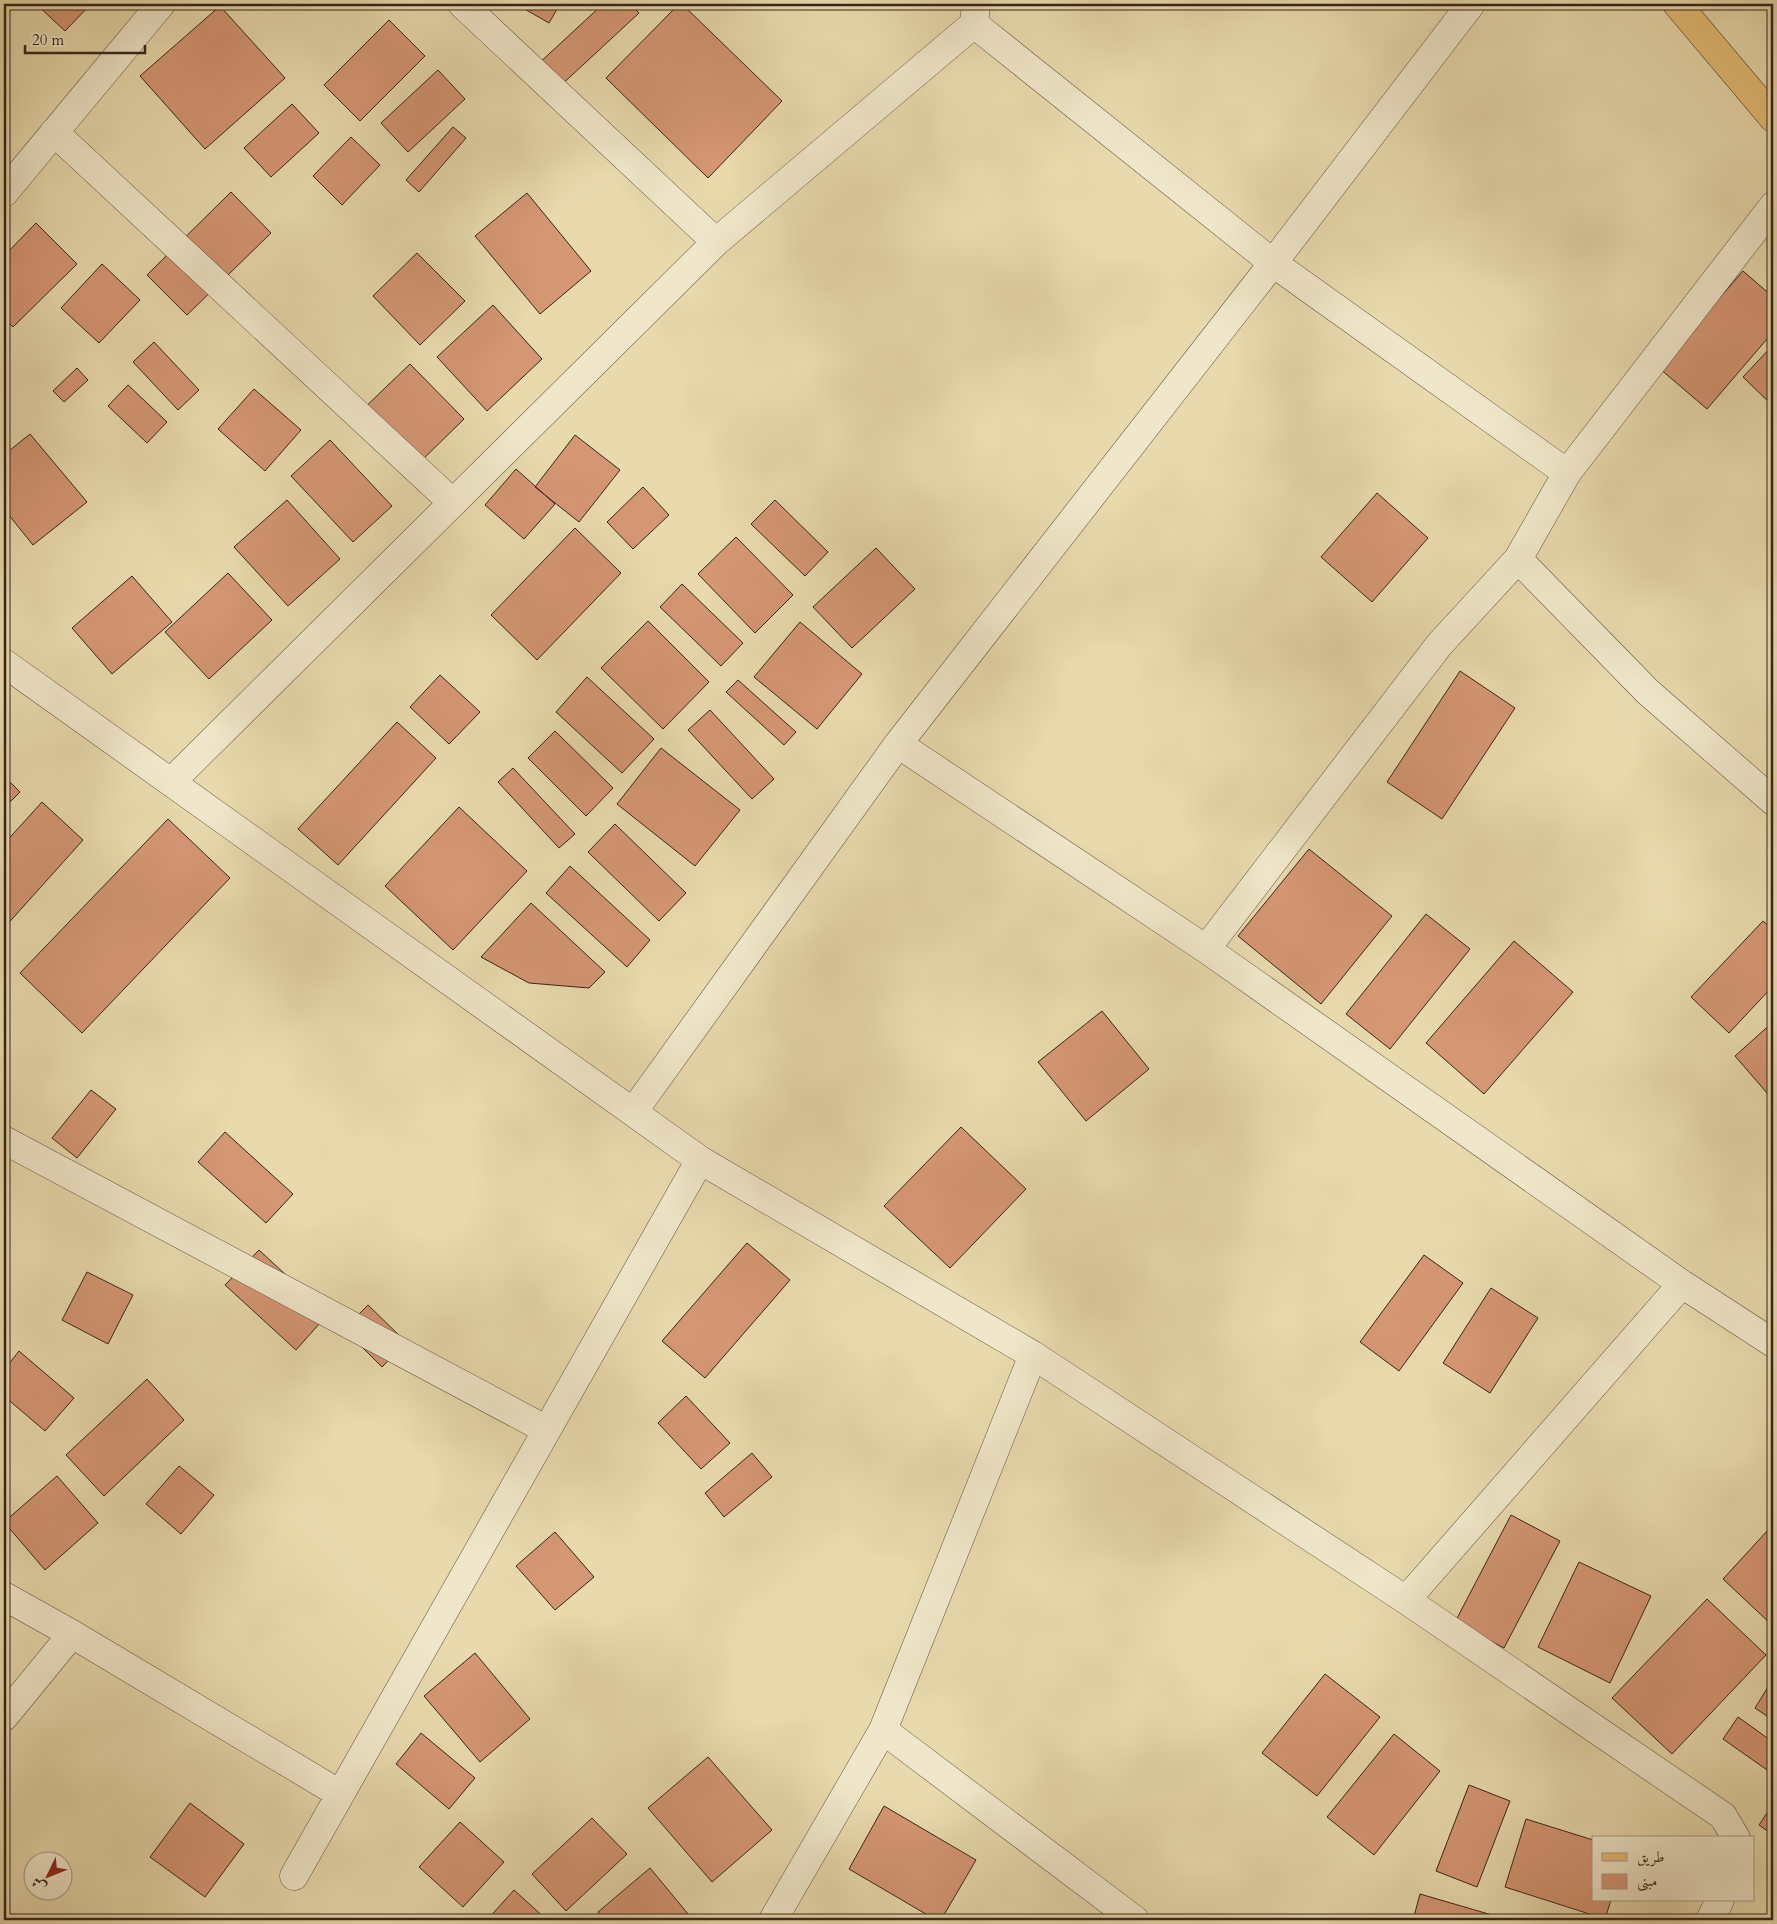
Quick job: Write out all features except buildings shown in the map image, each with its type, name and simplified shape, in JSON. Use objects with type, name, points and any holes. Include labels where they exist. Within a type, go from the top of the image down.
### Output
[{"type":"main road","points":[[1677,4],[1773,118]]},
{"type":"street","points":[[4,193],[161,4]]},
{"type":"street","points":[[462,4],[716,242]]},
{"type":"street","points":[[633,1112],[898,744],[1273,263],[1471,4]]},
{"type":"street","points":[[171,782],[716,242],[975,14],[1273,263],[1567,473]]},
{"type":"street","points":[[54,132],[453,503]]},
{"type":"street","points":[[1206,949],[1439,645],[1518,559],[1567,473],[1773,206]]},
{"type":"street","points":[[1518,559],[1648,692],[1773,801]]},
{"type":"street","points":[[4,663],[700,1160],[1033,1356],[1406,1600],[1723,1816],[1735,1836]]},
{"type":"street","points":[[898,744],[1206,949],[1682,1284],[1773,1343]]},
{"type":"street","points":[[4,1140],[547,1430]]},
{"type":"street","points":[[294,1876],[700,1160]]},
{"type":"street","points":[[1406,1600],[1682,1284]]},
{"type":"street","points":[[773,1920],[883,1730],[1033,1356]]},
{"type":"street","points":[[4,1596],[72,1634],[340,1794]]},
{"type":"street","points":[[4,1717],[72,1634]]},
{"type":"street","points":[[883,1730],[1135,1920]]},
{"type":"street","points":[[1710,1920],[1719,1902]]}]
